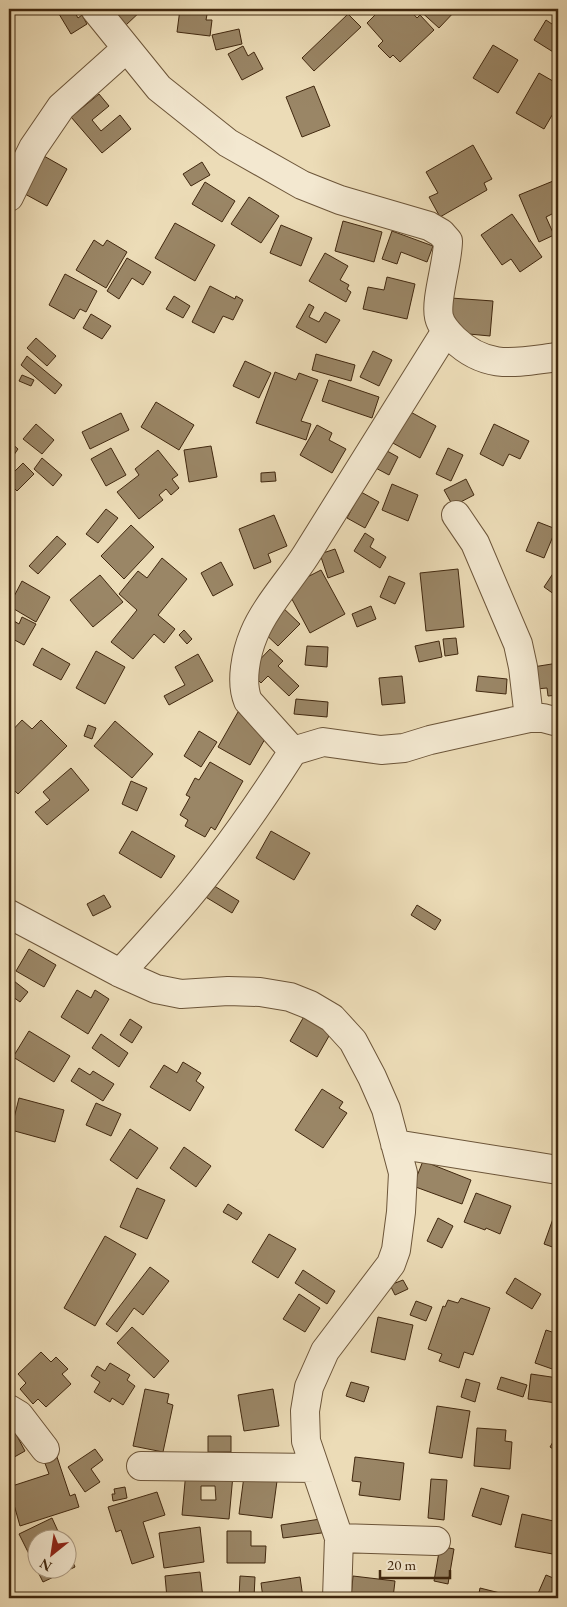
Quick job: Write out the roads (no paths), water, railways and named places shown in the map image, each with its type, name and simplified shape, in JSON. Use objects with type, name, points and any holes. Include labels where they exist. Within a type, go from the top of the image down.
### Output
[{"type":"street","points":[[95,9],[159,88],[228,143],[302,185],[340,200],[429,226],[440,233],[448,241],[448,254],[440,294],[439,317],[446,331],[462,347],[479,358],[504,363],[558,357]]},
{"type":"street","points":[[9,197],[33,148],[61,107],[118,56],[128,50]]},
{"type":"street","points":[[293,750],[248,701],[245,693],[244,685],[248,655],[254,635],[261,621],[295,573],[446,331]]},
{"type":"street","points":[[456,515],[475,543],[518,644],[524,667],[529,718]]},
{"type":"street","points":[[120,972],[170,918],[220,856],[293,750],[323,742],[381,750],[404,748],[529,718],[543,718],[558,722]]},
{"type":"street","points":[[9,914],[156,989],[182,994],[244,991],[290,997],[310,1005],[332,1018],[354,1040],[386,1110],[403,1173],[401,1212],[396,1250],[391,1264],[325,1351],[309,1387],[305,1411],[306,1441],[339,1538],[337,1598]]},
{"type":"street","points":[[395,1144],[558,1170]]},
{"type":"street","points":[[9,1409],[19,1415],[45,1449]]},
{"type":"street","points":[[141,1466],[316,1468]]},
{"type":"street","points":[[339,1538],[436,1542]]}]
